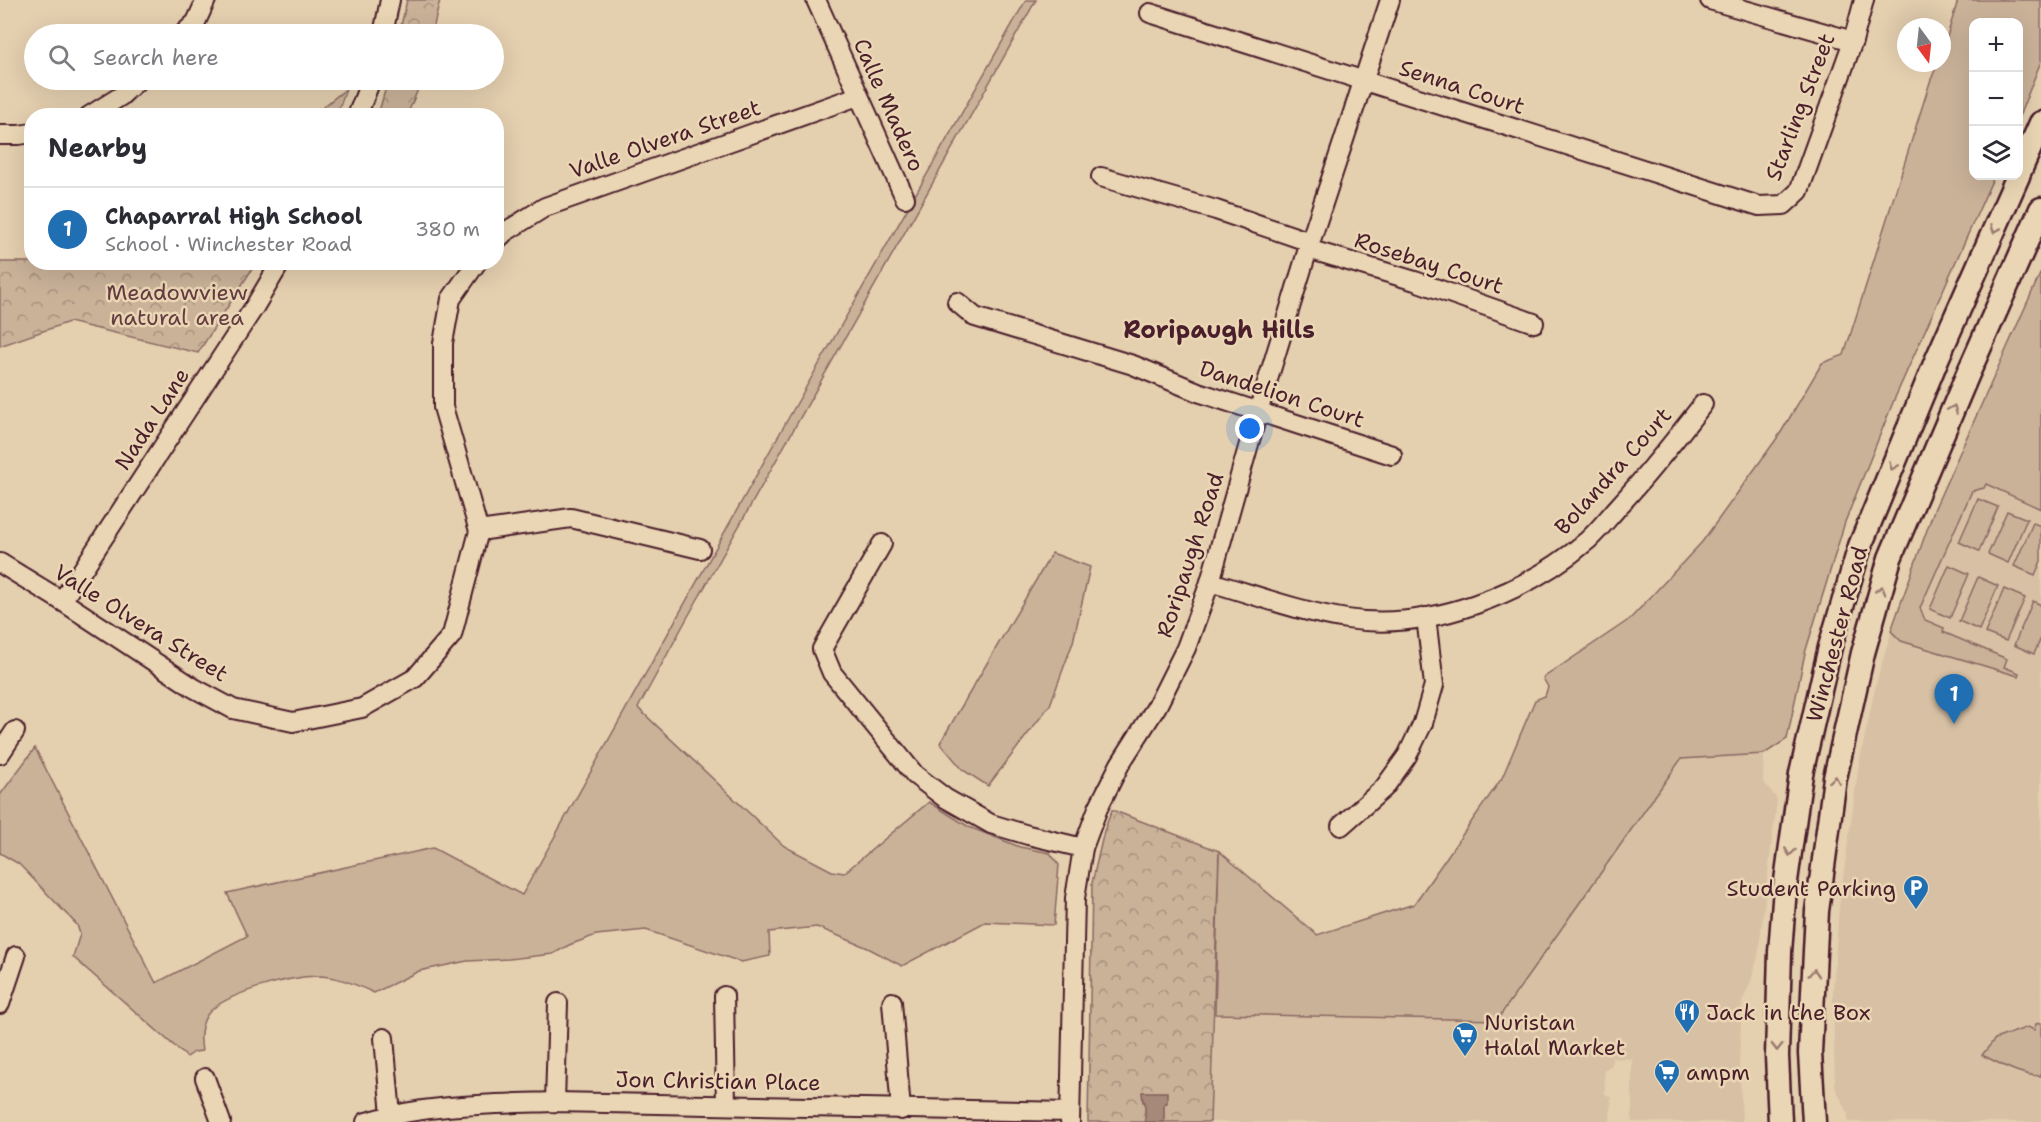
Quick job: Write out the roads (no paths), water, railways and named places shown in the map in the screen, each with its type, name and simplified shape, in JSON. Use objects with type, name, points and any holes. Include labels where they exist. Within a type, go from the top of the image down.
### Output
[{"type":"main road","name":"Winchester Road","points":[[2023,164],[2041,123]]},
{"type":"main road","name":"Winchester Road","points":[[1780,1122],[1777,1056],[1780,952],[1785,888],[1801,774],[1830,647],[1860,546],[1937,359],[2016,180]]},
{"type":"main road","name":"Winchester Road","points":[[1814,1122],[1810,1053],[1817,911],[1835,778],[1863,653],[1890,558],[2041,209]]},
{"type":"street","points":[[194,24],[206,0]]},
{"type":"street","points":[[385,24],[390,0]]},
{"type":"street","name":"Calle Madero","points":[[816,0],[905,198]]},
{"type":"street","name":"Roripaugh Road","points":[[1070,1117],[1075,898],[1083,848],[1098,808],[1120,764],[1157,706],[1186,648],[1210,582],[1258,412],[1309,246],[1390,0]]},
{"type":"street","points":[[1710,0],[1853,41]]},
{"type":"street","name":"Starling Street","points":[[1759,206],[1784,205],[1799,191],[1853,41],[1864,0]]},
{"type":"street","name":"Senna Court","points":[[1150,13],[1759,206]]},
{"type":"street","points":[[101,108],[127,90]]},
{"type":"street","points":[[360,108],[366,90]]},
{"type":"street","name":"Valle Olvera Street","points":[[504,233],[544,207],[858,96]]},
{"type":"street","points":[[0,135],[24,134]]},
{"type":"street","name":"Rosebay Court","points":[[1101,177],[1216,210],[1309,246],[1534,324]]},
{"type":"street","name":"Nada Lane","points":[[63,602],[276,270]]},
{"type":"street","points":[[471,270],[451,299],[443,343],[444,407],[479,531],[572,518],[700,549]]},
{"type":"street","name":"Dandelion Court","points":[[957,302],[975,317],[1133,365],[1197,392],[1392,455]]},
{"type":"street","name":"Bolandra Court","points":[[1210,582],[1347,619],[1385,622],[1426,617],[1464,608],[1514,588],[1562,560],[1589,539],[1657,464],[1703,404]]},
{"type":"street","name":"Valle Olvera Street","points":[[0,563],[194,688],[233,709],[293,722],[362,708],[415,678],[423,671],[452,635],[479,531]]},
{"type":"street","points":[[882,544],[822,649],[832,673],[915,775],[945,798],[991,824],[1083,848]]},
{"type":"street","points":[[1341,826],[1384,788],[1407,756],[1423,723],[1434,685],[1426,617]]},
{"type":"street","points":[[0,754],[15,731]]},
{"type":"street","points":[[0,1004],[16,956]]},
{"type":"street","points":[[724,996],[726,1105]]},
{"type":"street","points":[[892,1002],[901,1110]]},
{"type":"street","points":[[555,1102],[558,1003]]},
{"type":"street","points":[[384,1038],[391,1115]]},
{"type":"street","points":[[205,1078],[221,1122]]},
{"type":"street","name":"Jon Christian Place","points":[[366,1122],[391,1115],[482,1105],[555,1102],[901,1110],[1070,1117]]},
{"type":"place","name":"Chaparral High School","points":[[1954,724]]},
{"type":"place","name":"Student Parking","points":[[1916,911]]},
{"type":"place","name":"Jack in the Box","points":[[1687,1035]]},
{"type":"place","name":"Nuristan Halal Market","points":[[1465,1058]]},
{"type":"place","name":"ampm","points":[[1667,1095]]},
{"type":"district","name":"Roripaugh Hills","points":[[1219,330]]},
{"type":"park label","name":"Meadowview natural area","points":[[177,304]]}]
